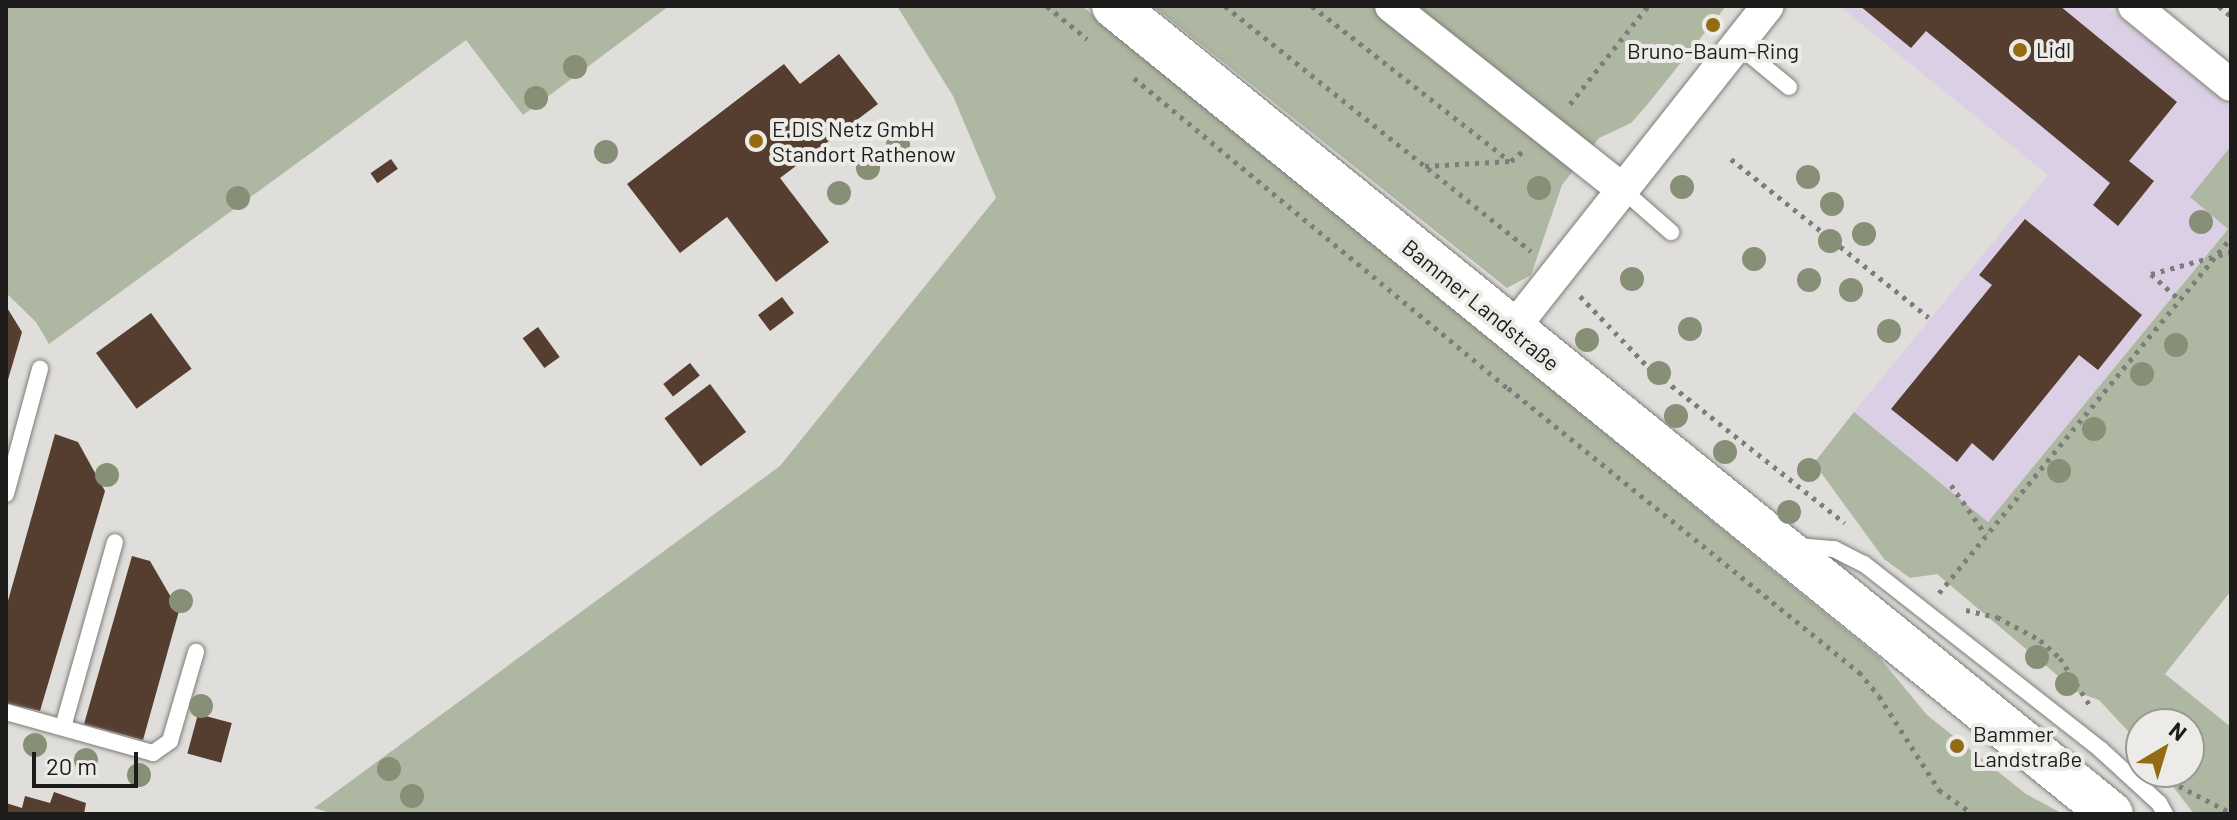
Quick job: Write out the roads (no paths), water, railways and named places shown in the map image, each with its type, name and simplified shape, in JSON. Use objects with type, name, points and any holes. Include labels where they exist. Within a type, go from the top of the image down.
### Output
[{"type":"main road","name":"Bammer Landstraße","points":[[1114,6],[1511,331],[2111,814]]},
{"type":"street","points":[[1391,6],[1623,190]]},
{"type":"street","points":[[1511,331],[1768,6]]},
{"type":"street","points":[[2134,6],[2231,85]]},
{"type":"lane","points":[[1738,45],[1789,87]]},
{"type":"lane","points":[[1623,190],[1671,232]]},
{"type":"lane","points":[[6,494],[40,369]]},
{"type":"lane","points":[[63,727],[115,542]]},
{"type":"lane","points":[[1774,544],[1834,549],[1864,564],[2100,749],[2159,803],[2165,814]]},
{"type":"lane","points":[[6,712],[153,753],[170,741],[196,652]]},
{"type":"place","name":"Bruno-Baum-Ring","points":[[1713,25]]},
{"type":"place","name":"Lidl","points":[[2020,50]]},
{"type":"place","name":"E.DIS Netz GmbH Standort Rathenow","points":[[756,141]]},
{"type":"place","name":"Bammer Landstraße","points":[[1957,746]]}]
